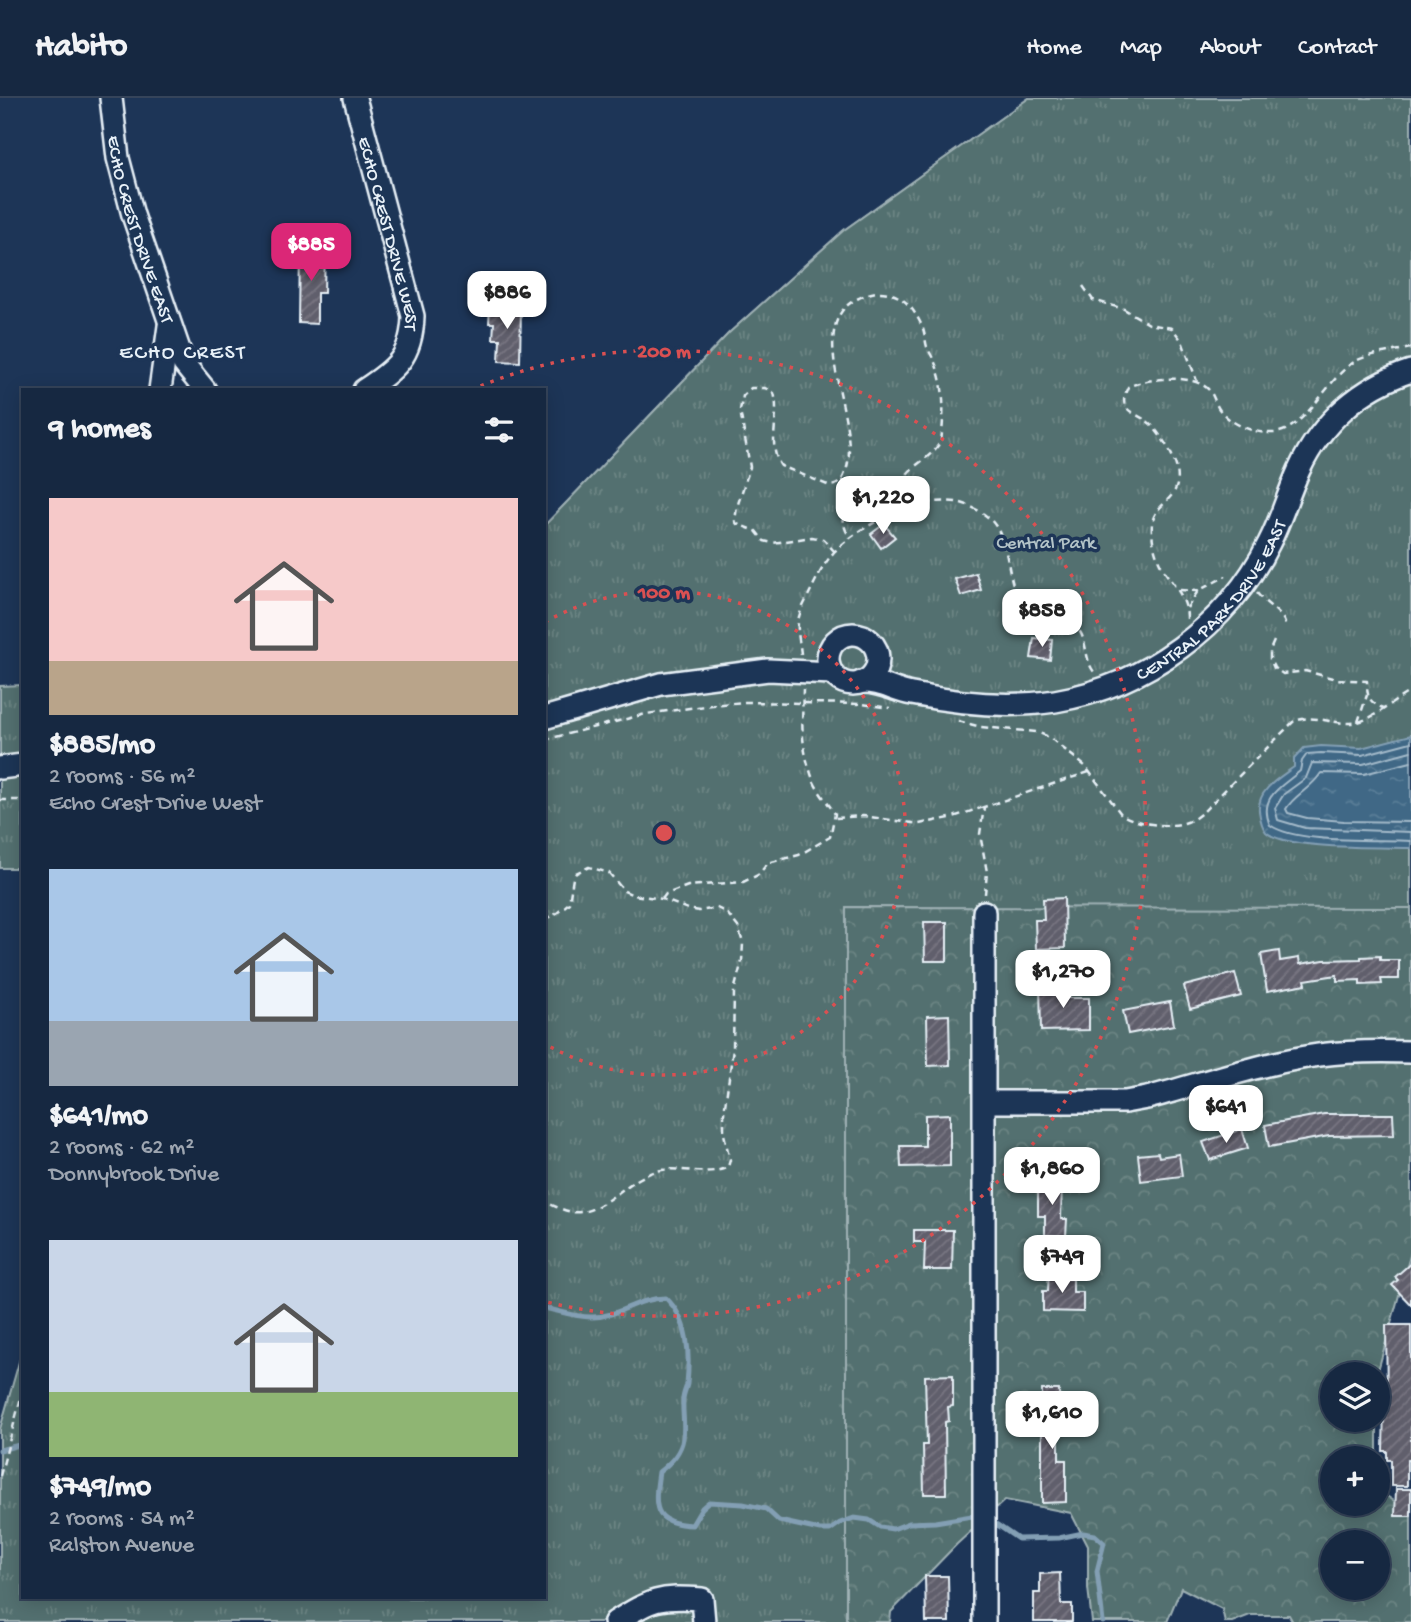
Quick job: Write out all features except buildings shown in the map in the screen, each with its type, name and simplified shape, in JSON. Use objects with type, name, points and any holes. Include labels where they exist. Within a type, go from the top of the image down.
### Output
[{"type":"street","name":"ECHO CREST DRIVE EAST","points":[[111,98],[115,138],[126,190],[184,364],[203,388]]},
{"type":"street","name":"ECHO CREST DRIVE WEST","points":[[355,98],[413,316],[410,344],[399,365],[367,388]]},
{"type":"street","points":[[160,388],[169,324]]},
{"type":"street","name":"CENTRAL PARK DRIVE EAST","points":[[546,717],[661,684],[768,670],[832,673],[845,682],[881,683],[911,694],[997,705],[1070,698],[1121,682],[1171,654],[1231,603],[1269,544],[1300,469],[1326,427],[1344,408],[1380,383],[1411,371]]},
{"type":"street","name":"CENTRAL PARK DRIVE EAST","points":[[768,670],[782,662],[815,655],[845,635],[862,635],[872,643],[877,654],[896,673],[933,696]]},
{"type":"street","points":[[832,645],[828,659],[832,673]]},
{"type":"street","points":[[861,682],[872,674],[878,662],[877,654]]},
{"type":"street","points":[[0,768],[21,765]]},
{"type":"street","points":[[984,912],[985,1622]]},
{"type":"street","points":[[985,1102],[1125,1102],[1317,1055],[1374,1051],[1411,1052]]},
{"type":"street","points":[[615,1622],[643,1605],[669,1597],[702,1599],[704,1622]]},
{"type":"path","points":[[1083,286],[1093,300],[1124,309],[1149,324],[1172,328],[1182,341],[1198,382],[1209,391],[1228,419],[1261,432],[1277,433],[1301,418],[1352,363],[1370,356],[1411,348]]},
{"type":"path","points":[[835,552],[823,539],[812,537],[774,544],[764,541],[756,531],[737,524],[735,521],[750,467],[740,410],[743,396],[751,388],[765,388],[774,393],[777,403],[774,451],[781,466],[830,485],[837,485],[847,469],[850,433],[834,360],[835,327],[839,313],[848,303],[875,292],[889,292],[902,297],[919,321],[941,381],[941,441],[936,449],[907,473],[902,485],[902,495],[907,508]]},
{"type":"path","points":[[1187,623],[1187,608],[1180,590],[1160,564],[1151,529],[1151,520],[1157,509],[1176,489],[1179,479],[1176,467],[1153,426],[1143,417],[1128,410],[1123,401],[1128,387],[1134,384],[1166,379],[1198,382]]},
{"type":"path","points":[[842,480],[849,496],[842,520],[843,528],[850,539]]},
{"type":"path","points":[[801,654],[798,620],[814,583],[835,552],[881,519],[907,508],[943,502],[961,503],[989,519],[1002,541],[1021,603],[1043,619],[1065,620],[1075,627],[1084,639],[1090,667],[1098,674]]},
{"type":"path","points":[[1180,590],[1198,591],[1230,575]]},
{"type":"path","points":[[1252,589],[1267,606],[1283,616],[1283,626]]},
{"type":"path","points":[[1187,608],[1198,591]]},
{"type":"path","points":[[1275,641],[1270,650],[1270,659],[1278,671],[1288,675],[1305,671],[1336,679],[1367,681],[1367,695],[1358,722]]},
{"type":"path","points":[[953,720],[981,727],[1037,732],[1061,745],[1089,772],[1121,814],[1128,818],[1180,824],[1195,819],[1204,811],[1293,722],[1305,719],[1358,722],[1411,691]]},
{"type":"path","points":[[1367,695],[1371,702],[1384,708]]},
{"type":"path","points":[[546,739],[680,708],[744,702],[863,704],[891,708]]},
{"type":"path","points":[[662,899],[666,894],[688,886],[743,882],[758,875],[768,863],[799,855],[830,837],[835,814],[814,782],[805,761],[802,737],[803,703]]},
{"type":"path","points":[[835,818],[863,816],[919,824],[950,818],[1089,772]]},
{"type":"path","points":[[0,800],[21,800]]},
{"type":"path","points":[[984,807],[981,834],[987,872],[984,912]]},
{"type":"path","points":[[546,919],[569,903],[573,878],[576,873],[589,867],[609,873],[624,891],[662,899],[688,909],[699,911],[717,908],[727,913],[738,927],[743,943],[742,961],[734,991],[733,1049],[724,1113],[724,1134],[730,1160],[728,1167],[716,1171],[659,1170],[621,1188],[598,1207],[579,1212],[546,1203]]},
{"type":"path","points":[[0,1476],[21,1397]]},
{"type":"green space","name":"Central Park","points":[[1029,98],[1411,114],[1411,1252],[1380,1362],[1320,1362],[1320,1432],[1377,1432],[1377,1446],[1320,1446],[1320,1516],[1390,1516],[1390,1498],[1411,1512],[1411,1622],[1293,1622],[1289,1615],[1250,1615],[1225,1622],[1222,1609],[1181,1588],[1167,1622],[1092,1622],[1088,1588],[1088,1546],[1071,1513],[1005,1500],[957,1544],[891,1612],[890,1622],[667,1622],[546,544],[546,524],[729,333],[844,230]]},
{"type":"green space","name":"Central Park","points":[[1029,98],[1411,98],[1411,908],[846,907],[846,1622],[0,1622],[0,1429],[21,1355],[21,1599],[546,1599],[546,524],[729,333],[844,230]]},
{"type":"green space","points":[[21,685],[21,868],[0,868],[0,686]]},
{"type":"water","points":[[1411,735],[1411,848],[1313,845],[1276,838],[1264,830],[1259,811],[1262,797],[1270,785],[1294,767],[1294,759],[1304,748],[1361,748]]},
{"type":"waterway","points":[[546,1308],[593,1317],[611,1314],[646,1301],[666,1298],[674,1307],[684,1327],[688,1361],[683,1398],[683,1437],[676,1456],[659,1472],[656,1494],[659,1511],[669,1521],[692,1525],[709,1502],[743,1504],[766,1509],[779,1521],[820,1530],[830,1530],[854,1518],[869,1520],[880,1527],[893,1529],[909,1523],[972,1516]]},
{"type":"waterway","points":[[0,1450],[21,1445]]},
{"type":"waterway","points":[[996,1524],[1018,1539],[1059,1538],[1083,1533],[1095,1535],[1104,1543],[1097,1571],[1103,1622]]},
{"type":"district","name":"ECHO CREST","points":[[183,351]]}]
